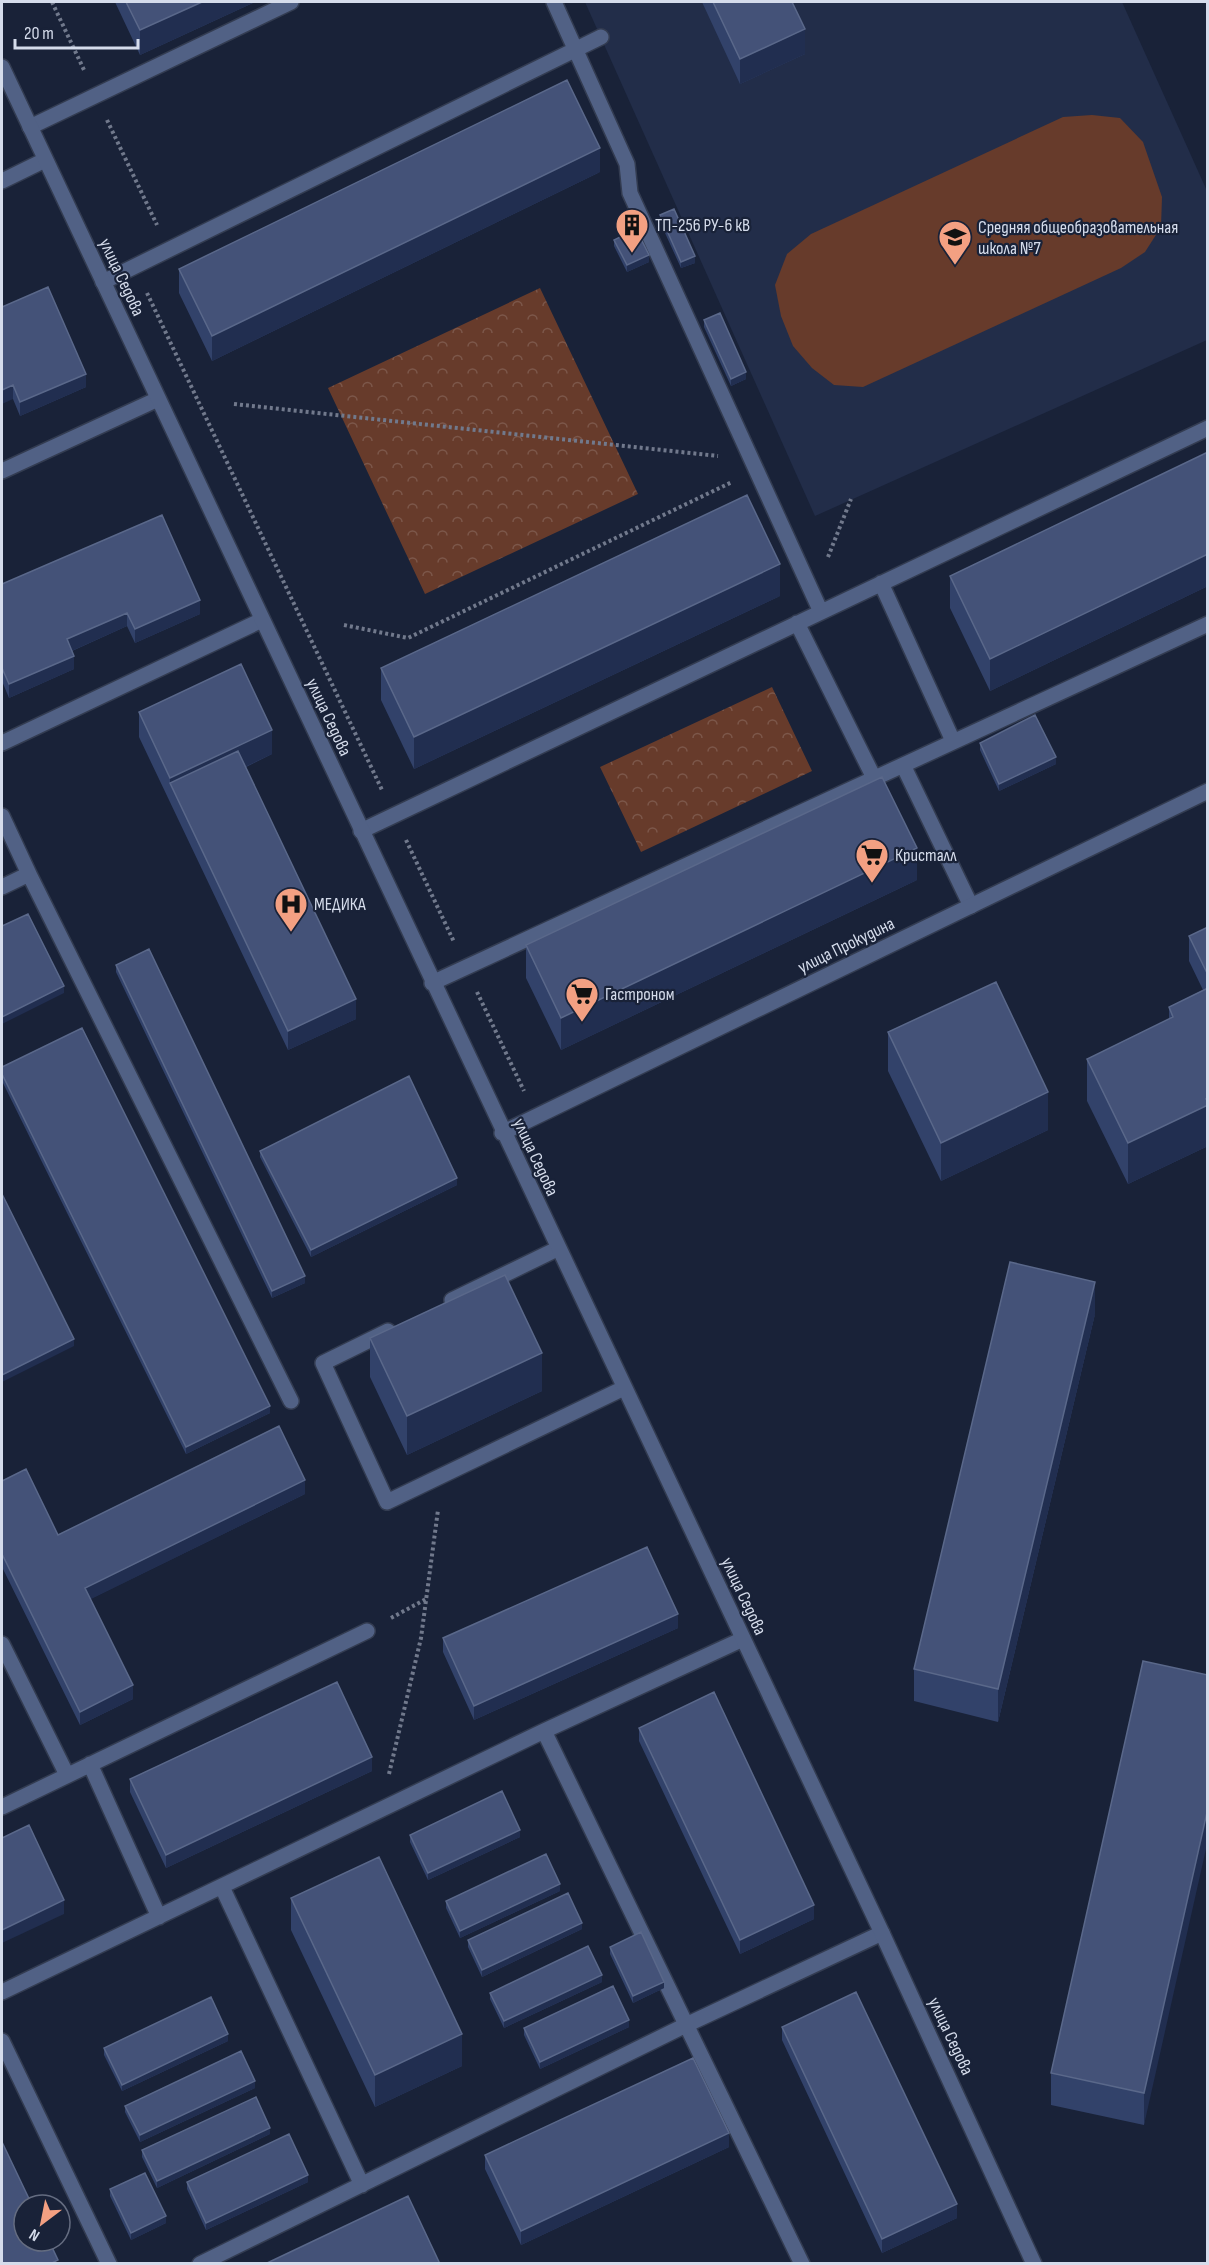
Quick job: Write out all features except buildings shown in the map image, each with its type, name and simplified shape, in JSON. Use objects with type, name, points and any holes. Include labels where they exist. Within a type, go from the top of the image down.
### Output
[{"type":"street","points":[[30,127],[291,2]]},
{"type":"street","points":[[554,2],[627,164],[630,193],[821,612]]},
{"type":"street","points":[[103,282],[601,38]]},
{"type":"street","name":"улица Седова","points":[[2,67],[502,1133],[882,1933],[1034,2264]]},
{"type":"street","points":[[2,181],[45,160]]},
{"type":"street","points":[[2,471],[158,399]]},
{"type":"street","points":[[361,831],[1208,428]]},
{"type":"street","points":[[881,583],[953,741]]},
{"type":"street","points":[[2,743],[262,620]]},
{"type":"street","points":[[797,623],[874,778]]},
{"type":"street","points":[[432,983],[1208,624]]},
{"type":"street","points":[[903,765],[971,906]]},
{"type":"street","name":"улица Прокудина","points":[[502,1133],[1208,791]]},
{"type":"street","points":[[2,816],[291,1401]]},
{"type":"street","points":[[2,887],[29,874]]},
{"type":"street","points":[[436,1308],[557,1249]]},
{"type":"street","points":[[405,1323],[323,1363],[387,1502],[624,1388]]},
{"type":"street","points":[[2,1807],[367,1631]]},
{"type":"street","points":[[2,1992],[544,1731],[743,1639]]},
{"type":"street","points":[[2,1644],[67,1775]]},
{"type":"street","points":[[544,1731],[802,2264]]},
{"type":"street","points":[[90,1764],[159,1917]]},
{"type":"street","points":[[222,1887],[362,2185]]},
{"type":"street","points":[[200,2264],[686,2025],[882,1933]]},
{"type":"street","points":[[2,2041],[109,2264]]},
{"type":"path","points":[[52,2],[168,250]]},
{"type":"path","points":[[134,267],[536,1117]]},
{"type":"path","points":[[234,404],[752,460]]},
{"type":"path","points":[[344,625],[408,638],[729,485],[752,460]]},
{"type":"path","points":[[813,594],[851,499]]},
{"type":"path","points":[[379,1812],[421,1638],[443,1474]]},
{"type":"path","points":[[367,1631],[426,1599]]},
{"type":"shaded area","name":"Средняя общеобразовательная школа №7","points":[[585,2],[1122,2],[1207,191],[1207,340],[815,516]]},
{"type":"green space","points":[[1092,115],[1120,118],[1143,142],[1162,197],[1161,227],[1145,252],[1121,268],[863,387],[834,385],[812,368],[793,346],[781,316],[775,285],[787,254],[811,234],[1063,117]]},
{"type":"green space","points":[[540,288],[638,494],[425,594],[328,388]]},
{"type":"green space","points":[[772,687],[812,771],[641,852],[600,767]]},
{"type":"place","name":"ТП-256 РУ-6 кВ","points":[[632,254]]},
{"type":"place","name":"Средняя общеобразовательная школа №7","points":[[955,266]]},
{"type":"place","name":"Кристалл","points":[[872,884]]},
{"type":"place","name":"МЕДИКА","points":[[291,933]]},
{"type":"place","name":"Гастроном","points":[[582,1023]]}]
